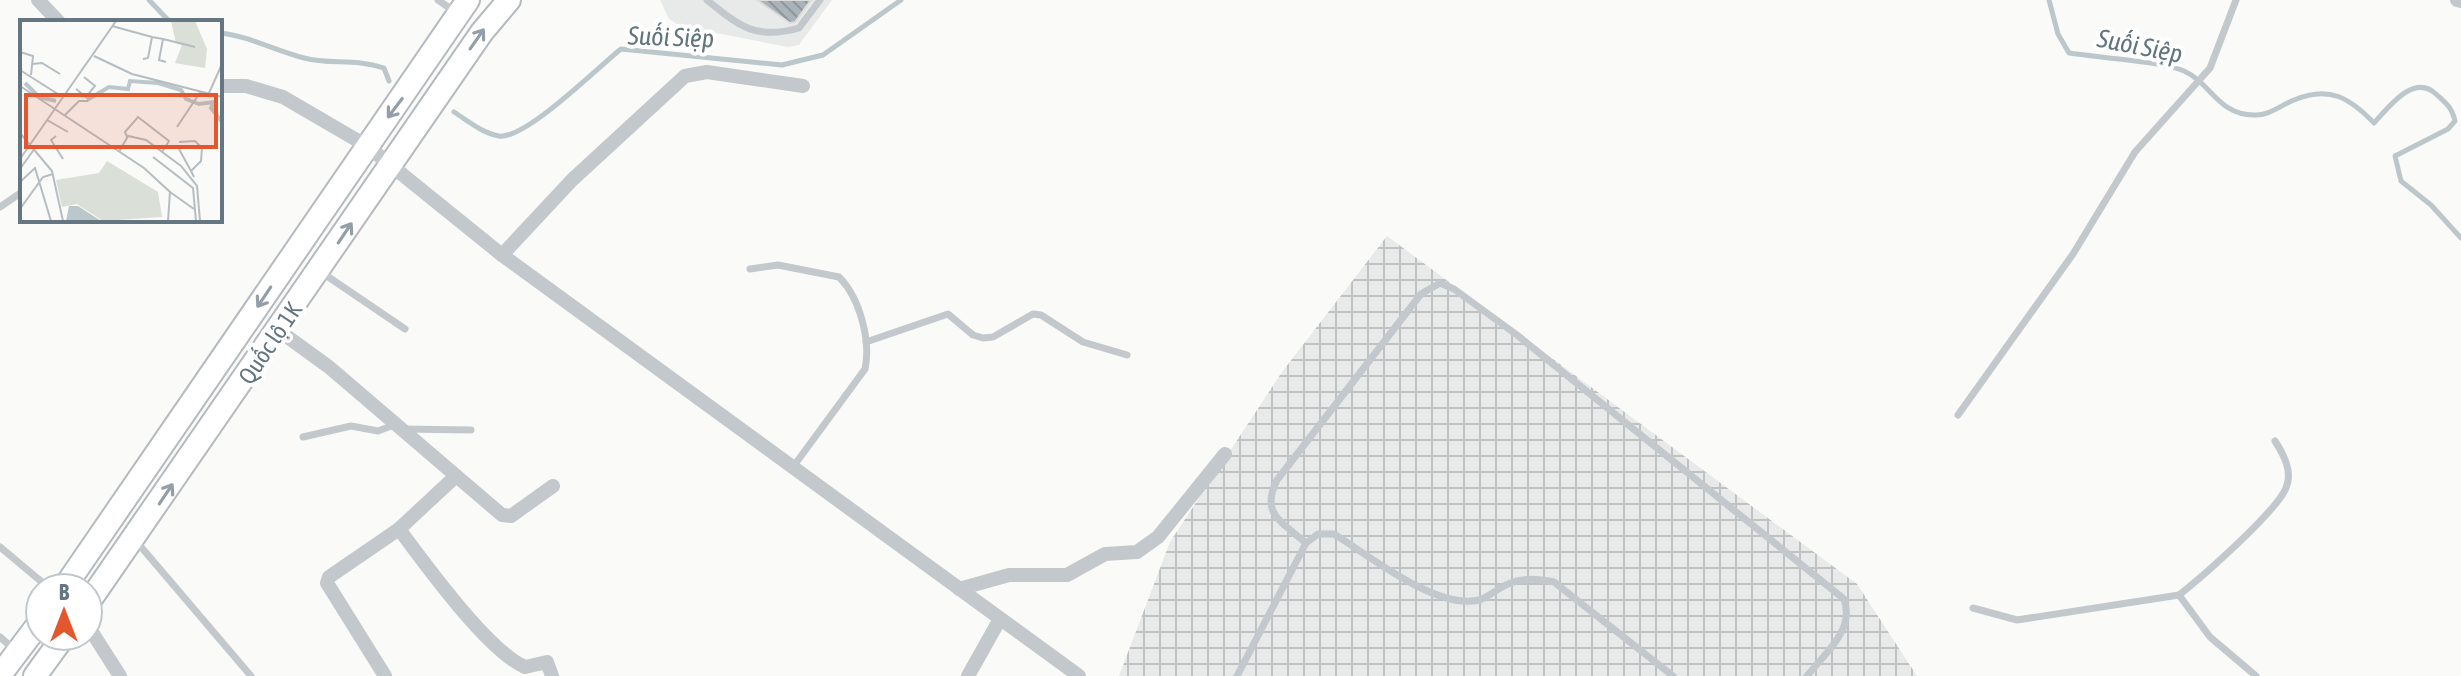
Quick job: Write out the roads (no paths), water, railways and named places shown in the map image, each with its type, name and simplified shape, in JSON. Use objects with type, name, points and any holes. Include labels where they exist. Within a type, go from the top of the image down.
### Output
[{"type":"main road","name":"Quốc lộ 1K","points":[[104,581],[482,32],[509,0]]},
{"type":"main road","name":"Quốc lộ 1K","points":[[75,572],[464,7]]},
{"type":"main road","points":[[0,675],[24,645]]},
{"type":"main road","points":[[35,676],[52,652]]},
{"type":"street","points":[[38,0],[57,20]]},
{"type":"street","points":[[502,255],[582,169],[685,76],[707,72],[803,86]]},
{"type":"street","points":[[222,86],[246,86],[283,97],[367,146],[502,255],[1079,676]]},
{"type":"street","points":[[278,330],[329,367],[502,515],[511,516],[553,486]]},
{"type":"street","points":[[959,589],[1009,575],[1067,575],[1105,554],[1137,552],[1158,537],[1225,454]]},
{"type":"street","points":[[385,676],[327,583],[329,577],[399,529],[456,476]]},
{"type":"street","points":[[399,529],[443,589],[508,656],[525,667],[547,662],[552,676]]},
{"type":"street","points":[[968,676],[1000,619]]},
{"type":"street","points":[[104,651],[120,676]]},
{"type":"lane","points":[[438,0],[464,7]]},
{"type":"lane","points":[[707,0],[755,33],[766,35],[799,28],[820,0]]},
{"type":"lane","points":[[1958,415],[2073,254],[2135,152],[2210,68],[2236,0]]},
{"type":"lane","points":[[0,207],[20,193]]},
{"type":"lane","points":[[750,269],[778,265],[839,277],[852,297],[866,342],[868,355],[860,380],[791,468]]},
{"type":"lane","points":[[319,271],[405,329]]},
{"type":"lane","points":[[1306,543],[1272,512],[1269,497],[1277,480],[1421,294],[1440,283],[1454,289],[1517,335],[1844,599],[1849,614],[1846,628],[1807,676]]},
{"type":"lane","points":[[866,342],[948,314],[973,335],[993,337],[1033,314],[1041,315],[1083,342],[1127,355]]},
{"type":"lane","points":[[303,437],[351,426],[378,431],[398,427],[471,430]]},
{"type":"lane","points":[[1973,608],[2017,620],[2179,595],[2210,570],[2272,509],[2287,487],[2285,457],[2275,441]]},
{"type":"lane","points":[[1237,676],[1306,543],[1318,534],[1334,534],[1423,588],[1452,601],[1480,600],[1510,582],[1531,578],[1554,582],[1673,676]]},
{"type":"lane","points":[[134,539],[251,676]]},
{"type":"lane","points":[[0,547],[30,572]]},
{"type":"lane","points":[[2179,595],[2210,637],[2256,676]]},
{"type":"lane","points":[[0,637],[18,653]]},
{"type":"waterway","name":"Suối Siệp","points":[[149,0],[168,20]]},
{"type":"waterway","name":"Suối Siệp","points":[[454,112],[487,132],[499,136],[511,134],[543,115],[621,49],[782,65],[823,55],[901,0]]},
{"type":"waterway","name":"Suối Siệp","points":[[2049,0],[2058,34],[2069,53],[2146,62],[2184,71],[2223,104],[2242,114],[2265,114],[2294,100],[2328,94],[2347,101],[2374,123],[2402,94],[2420,87],[2428,89],[2449,106],[2455,121],[2448,129],[2395,156],[2401,181],[2431,205],[2461,238]]},
{"type":"waterway","name":"Suối Siệp","points":[[222,33],[304,58],[384,68],[389,81]]}]
